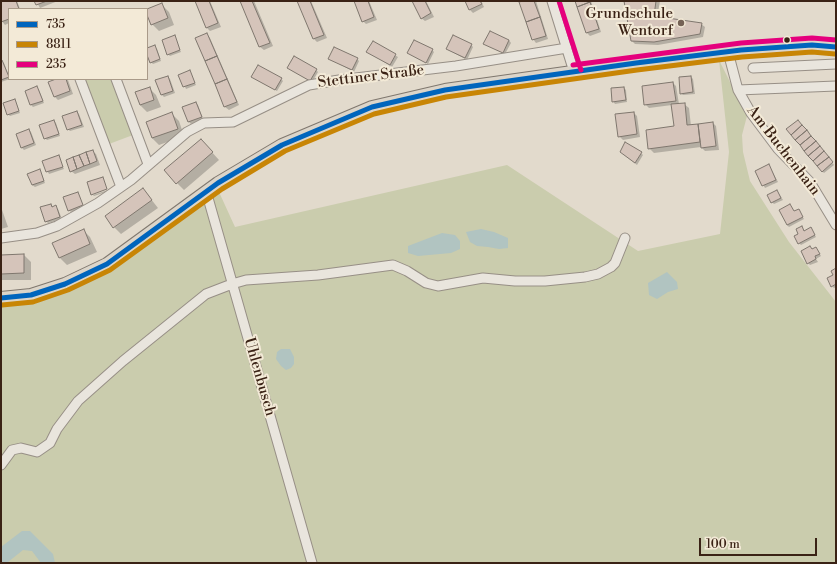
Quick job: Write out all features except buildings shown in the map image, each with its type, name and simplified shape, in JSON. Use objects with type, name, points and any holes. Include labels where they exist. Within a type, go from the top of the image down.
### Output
[{"type":"main road","points":[[1,298],[31,295],[65,284],[107,264],[206,191],[282,145],[372,106],[445,90],[728,52],[812,45],[836,47]]},
{"type":"street","points":[[552,1],[574,72]]},
{"type":"street","name":"Stettiner Straße","points":[[1,238],[37,233],[57,226],[98,203],[121,187],[187,132],[204,123],[233,122],[309,85],[456,66],[567,48]]},
{"type":"street","name":"Am Buchenhain","points":[[728,52],[738,90],[751,113],[778,149],[810,182],[836,225]]},
{"type":"street","points":[[753,68],[836,64]]},
{"type":"street","points":[[80,80],[121,187]]},
{"type":"street","points":[[116,80],[148,164]]},
{"type":"street","points":[[738,90],[836,86]]},
{"type":"street","name":"Uhlenbusch","points":[[206,191],[312,563]]},
{"type":"street","points":[[1,465],[12,450],[21,448],[37,452],[50,443],[57,429],[78,401],[123,361],[206,294],[232,284],[246,280],[330,274],[393,265],[407,271],[426,283],[438,286],[483,278],[515,281],[538,281],[585,277],[598,274],[611,267],[615,263],[625,238]]},
{"type":"green space","points":[[719,60],[747,116],[742,135],[743,152],[750,181],[789,242],[836,302],[836,563],[1,563],[1,305],[32,302],[68,291],[116,266],[219,192],[235,227],[507,165],[638,251],[720,234],[729,152]]},
{"type":"green space","points":[[84,80],[112,80],[133,135],[109,144]]},
{"type":"shaded area","points":[[481,229],[494,232],[508,238],[508,248],[499,249],[477,246],[470,242],[466,232]]},
{"type":"shaded area","points":[[442,233],[455,235],[460,241],[460,249],[451,253],[418,256],[408,253],[408,246]]},
{"type":"shaded area","points":[[667,272],[677,282],[678,289],[668,292],[657,299],[649,295],[648,283]]},
{"type":"shaded area","points":[[281,349],[290,349],[294,357],[294,364],[291,368],[286,370],[276,359],[277,352]]},
{"type":"shaded area","points":[[22,531],[30,531],[53,554],[55,563],[41,563],[32,551],[23,550],[8,562],[1,563],[1,547]]},
{"type":"transit line","name":"235","points":[[559,1],[581,70]]},
{"type":"transit line","name":"235","points":[[573,65],[741,43],[812,38],[836,40]]},
{"type":"transit line","name":"735","points":[[1,298],[31,295],[65,284],[107,264],[218,183],[282,145],[372,107],[445,90],[636,63],[741,50],[812,45],[836,47]]},
{"type":"transit line","name":"8811","points":[[2,305],[33,302],[68,290],[110,270],[222,189],[285,151],[374,114],[446,97],[637,70],[742,57],[812,52],[835,54]]},
{"type":"place","name":"Grundschule Wentorf","points":[[681,23]]}]
